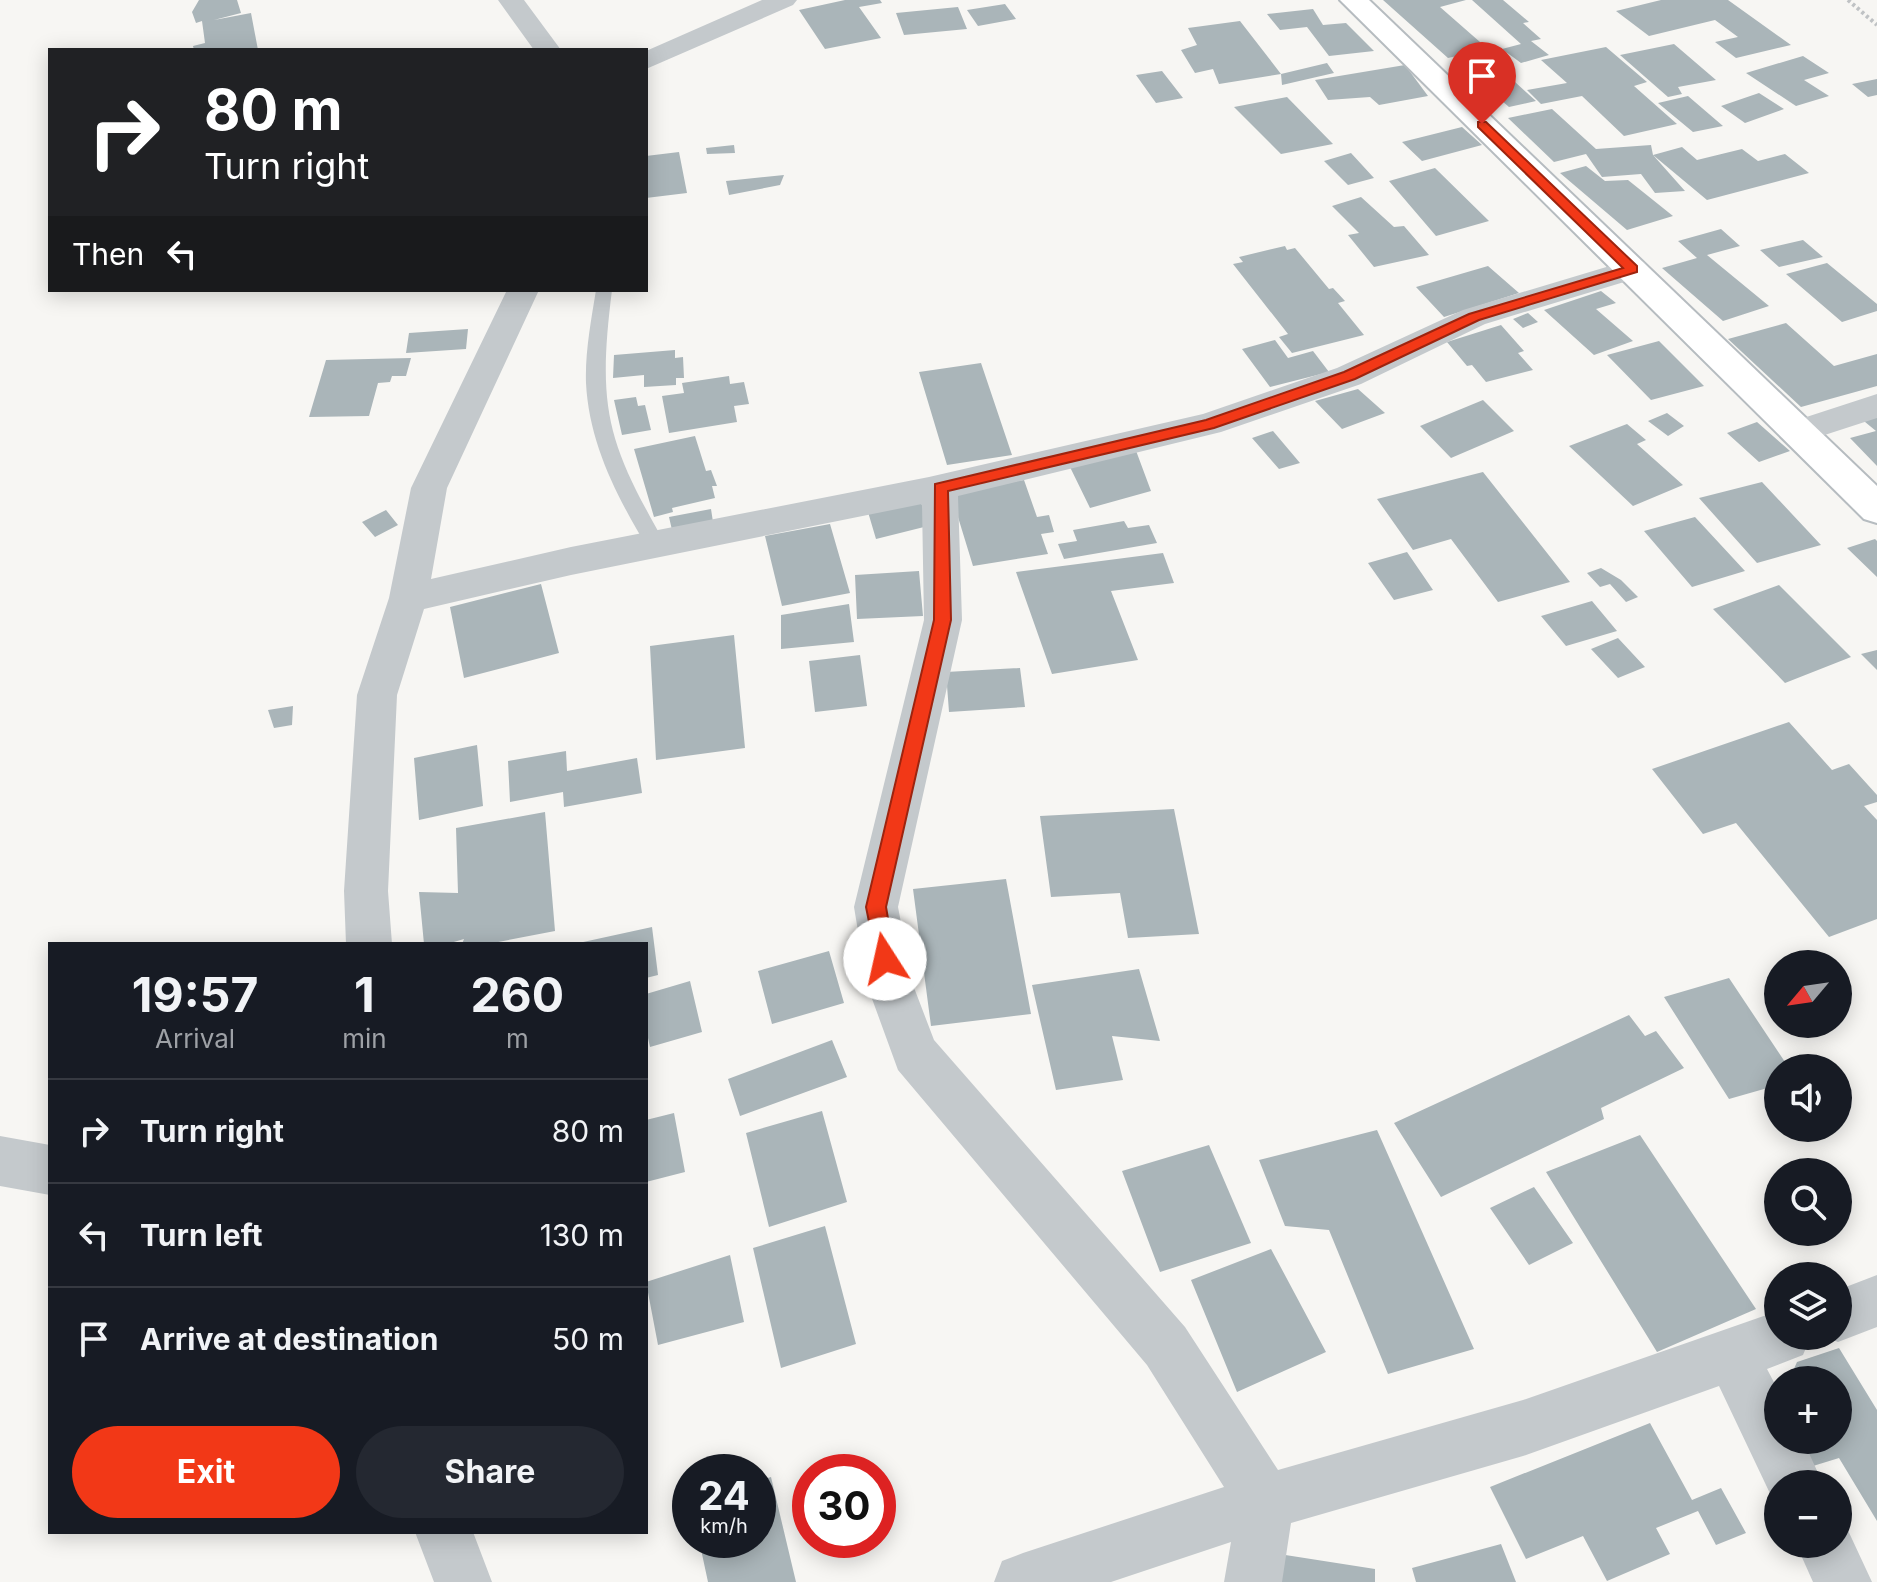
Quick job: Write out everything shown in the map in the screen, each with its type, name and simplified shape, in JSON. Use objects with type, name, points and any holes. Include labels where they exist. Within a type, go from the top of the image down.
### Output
[{"type":"street","points":[[511,0],[547,48]]},
{"type":"street","points":[[648,60],[784,0]]},
{"type":"street","points":[[1353,0],[1877,509]]},
{"type":"street","points":[[408,598],[940,488],[1209,424],[1349,376],[1474,317],[1633,269]]},
{"type":"street","points":[[369,942],[366,891],[377,695],[408,598],[429,488],[522,292]]},
{"type":"street","points":[[1800,431],[1877,406]]},
{"type":"street","points":[[940,488],[943,620],[876,907],[890,985],[915,1054],[1166,1346],[1266,1502],[1253,1582]]},
{"type":"street","points":[[0,1161],[48,1170]]},
{"type":"street","points":[[1852,1311],[1877,1301]]},
{"type":"street","points":[[1023,1582],[1266,1502],[1523,1428],[1764,1343]]},
{"type":"street","points":[[1732,1355],[1788,1470]]},
{"type":"street","points":[[445,1534],[463,1582]]},
{"type":"street","points":[[1832,1558],[1843,1582]]},
{"type":"lane","points":[[604,292],[595,384],[601,425],[623,494],[656,545]]},
{"type":"path","points":[[1848,0],[1877,25]]},
{"type":"building","points":[[199,0],[237,0],[241,13],[214,20],[251,13],[258,48],[194,48],[205,43],[202,21],[196,23],[192,12]]},
{"type":"building","points":[[845,0],[880,0],[882,3],[859,7],[881,38],[825,49],[799,10]]},
{"type":"building","points":[[1383,0],[1466,0],[1440,7],[1488,49],[1448,58]]},
{"type":"building","points":[[1472,0],[1503,0],[1529,22],[1523,23],[1541,39],[1531,41],[1549,55],[1521,63],[1502,49],[1521,44]]},
{"type":"building","points":[[1661,0],[1728,0],[1791,45],[1736,58],[1715,42],[1738,37],[1715,20],[1649,36],[1616,11]]},
{"type":"building","points":[[1005,4],[1016,19],[978,26],[967,10]]},
{"type":"building","points":[[958,7],[967,29],[904,35],[896,13]]},
{"type":"building","points":[[1313,9],[1323,25],[1346,23],[1374,51],[1329,56],[1307,27],[1280,30],[1267,14]]},
{"type":"building","points":[[1240,21],[1281,74],[1219,84],[1213,69],[1195,73],[1181,50],[1197,45],[1188,28]]},
{"type":"building","points":[[1674,44],[1716,80],[1678,87],[1682,94],[1668,97],[1620,55]]},
{"type":"building","points":[[1606,47],[1647,82],[1634,86],[1677,124],[1624,136],[1582,96],[1541,104],[1527,90],[1567,83],[1541,60]]},
{"type":"building","points":[[1803,56],[1829,73],[1804,80],[1829,96],[1796,106],[1746,73]]},
{"type":"building","points":[[1327,63],[1334,73],[1282,85],[1281,74]]},
{"type":"building","points":[[1405,65],[1428,96],[1379,105],[1370,97],[1328,100],[1315,80]]},
{"type":"building","points":[[1162,71],[1183,98],[1156,103],[1136,75]]},
{"type":"building","points":[[1504,72],[1536,101],[1509,107],[1494,94],[1481,96],[1465,80]]},
{"type":"building","points":[[1877,79],[1877,95],[1868,97],[1852,84]]},
{"type":"building","points":[[1759,93],[1784,109],[1745,123],[1721,106]]},
{"type":"building","points":[[1688,96],[1723,126],[1693,132],[1658,103]]},
{"type":"building","points":[[1287,97],[1333,144],[1281,154],[1234,107]]},
{"type":"building","points":[[1552,109],[1596,149],[1651,145],[1653,155],[1685,191],[1655,193],[1641,174],[1602,177],[1586,154],[1554,162],[1508,118]]},
{"type":"building","points":[[1462,127],[1482,145],[1422,161],[1402,142]]},
{"type":"building","points":[[734,145],[735,153],[707,154],[706,148]]},
{"type":"building","points":[[1682,147],[1697,160],[1742,149],[1758,161],[1785,154],[1809,173],[1707,200],[1653,155]]},
{"type":"building","points":[[679,152],[687,193],[648,198],[648,156]]},
{"type":"building","points":[[1351,153],[1374,178],[1348,185],[1324,161]]},
{"type":"building","points":[[1586,166],[1605,181],[1628,180],[1673,216],[1627,230],[1560,173]]},
{"type":"building","points":[[1435,168],[1489,221],[1436,236],[1389,181]]},
{"type":"building","points":[[784,175],[780,185],[729,195],[726,181]]},
{"type":"building","points":[[1361,197],[1394,227],[1404,226],[1429,255],[1374,267],[1348,235],[1359,233],[1332,206]]},
{"type":"building","points":[[1721,229],[1740,246],[1707,255],[1769,306],[1723,321],[1662,268],[1697,258],[1678,241]]},
{"type":"building","points":[[1803,240],[1823,257],[1779,267],[1760,250]]},
{"type":"building","points":[[1285,246],[1287,250],[1295,248],[1329,289],[1333,288],[1345,301],[1338,303],[1364,335],[1292,353],[1279,337],[1288,334],[1233,264],[1243,262],[1239,257]]},
{"type":"building","points":[[1827,263],[1877,304],[1877,311],[1842,322],[1786,274]]},
{"type":"building","points":[[1488,266],[1519,293],[1444,317],[1416,287]]},
{"type":"building","points":[[1601,291],[1616,303],[1596,309],[1633,341],[1594,355],[1544,310]]},
{"type":"building","points":[[1528,313],[1538,322],[1523,328],[1513,319]]},
{"type":"building","points":[[1786,323],[1834,366],[1877,354],[1877,386],[1801,407],[1728,339]]},
{"type":"building","points":[[1501,325],[1524,351],[1518,353],[1533,370],[1486,382],[1472,365],[1467,366],[1447,342]]},
{"type":"building","points":[[468,329],[466,349],[406,353],[409,333]]},
{"type":"building","points":[[1275,340],[1288,358],[1313,351],[1329,372],[1270,387],[1242,349]]},
{"type":"building","points":[[1659,341],[1704,386],[1651,400],[1607,355]]},
{"type":"building","points":[[675,350],[675,358],[683,357],[684,378],[676,378],[676,385],[644,387],[644,375],[613,378],[614,355]]},
{"type":"building","points":[[411,358],[406,376],[392,376],[390,382],[378,383],[369,416],[309,417],[326,360]]},
{"type":"building","points":[[981,363],[1012,455],[947,465],[919,372]]},
{"type":"building","points":[[729,376],[730,384],[744,382],[749,404],[734,406],[737,422],[669,433],[662,396],[684,393],[682,383]]},
{"type":"building","points":[[1358,389],[1385,413],[1342,429],[1315,401]]},
{"type":"building","points":[[636,397],[638,406],[645,405],[651,430],[622,435],[614,400]]},
{"type":"building","points":[[1483,400],[1514,431],[1451,458],[1420,426]]},
{"type":"building","points":[[1877,412],[1877,466],[1850,438],[1876,431],[1859,417]]},
{"type":"building","points":[[1667,413],[1684,426],[1668,436],[1648,421]]},
{"type":"building","points":[[1757,422],[1790,451],[1759,462],[1727,433]]},
{"type":"building","points":[[1627,424],[1646,440],[1637,444],[1683,485],[1633,506],[1569,446]]},
{"type":"building","points":[[1273,431],[1300,463],[1279,469],[1252,438]]},
{"type":"building","points":[[695,436],[706,471],[711,470],[717,486],[712,486],[715,498],[672,508],[673,512],[654,517],[634,449]]},
{"type":"building","points":[[1135,448],[1151,491],[1090,508],[1069,465]]},
{"type":"building","points":[[1483,472],[1570,582],[1498,602],[1451,539],[1413,550],[1377,499]]},
{"type":"building","points":[[1024,480],[1037,517],[1049,515],[1054,532],[1041,534],[1048,554],[973,566],[950,491]]},
{"type":"building","points":[[1762,482],[1821,545],[1757,563],[1699,498]]},
{"type":"building","points":[[921,502],[928,526],[876,539],[868,512]]},
{"type":"building","points":[[711,509],[713,522],[672,530],[669,517]]},
{"type":"building","points":[[386,510],[398,525],[375,537],[362,522]]},
{"type":"building","points":[[1695,517],[1745,571],[1692,587],[1644,531]]},
{"type":"building","points":[[1124,521],[1128,528],[1149,525],[1157,543],[1064,559],[1058,544],[1077,541],[1073,530]]},
{"type":"building","points":[[830,524],[850,593],[782,606],[765,536]]},
{"type":"building","points":[[1875,539],[1877,541],[1877,577],[1847,548]]},
{"type":"building","points":[[1407,552],[1433,590],[1394,600],[1368,563]]},
{"type":"building","points":[[1163,553],[1174,583],[1111,591],[1138,660],[1052,674],[1016,572]]},
{"type":"building","points":[[1601,568],[1621,580],[1638,597],[1626,602],[1610,584],[1600,587],[1587,573]]},
{"type":"building","points":[[919,571],[923,616],[857,619],[855,575]]},
{"type":"building","points":[[541,584],[559,653],[464,678],[450,607]]},
{"type":"building","points":[[1779,585],[1851,657],[1785,683],[1713,609]]},
{"type":"building","points":[[1592,601],[1617,631],[1566,646],[1541,616]]},
{"type":"building","points":[[849,604],[854,642],[781,649],[781,615]]},
{"type":"building","points":[[734,635],[745,748],[656,760],[650,646]]},
{"type":"building","points":[[1618,638],[1645,667],[1618,678],[1591,649]]},
{"type":"building","points":[[1877,650],[1877,670],[1861,654]]},
{"type":"building","points":[[860,655],[867,706],[815,712],[809,661]]},
{"type":"building","points":[[1020,668],[1025,707],[949,712],[946,672]]},
{"type":"building","points":[[293,706],[292,725],[274,728],[268,710]]},
{"type":"building","points":[[1789,722],[1832,770],[1849,764],[1877,795],[1877,802],[1864,806],[1877,820],[1877,919],[1829,937],[1736,823],[1703,834],[1652,769]]},
{"type":"building","points":[[477,745],[483,806],[419,820],[414,758]]},
{"type":"building","points":[[566,751],[567,771],[637,758],[642,793],[564,807],[563,792],[510,802],[508,761]]},
{"type":"building","points":[[1174,809],[1199,934],[1128,938],[1120,893],[1051,897],[1040,816]]},
{"type":"building","points":[[545,812],[555,931],[498,942],[463,942],[464,939],[424,942],[419,892],[458,893],[456,828]]},
{"type":"building","points":[[1006,879],[1031,1014],[931,1026],[913,889]]},
{"type":"building","points":[[652,927],[658,975],[648,978],[648,942],[583,942]]},
{"type":"building","points":[[829,951],[844,1003],[772,1024],[758,971]]},
{"type":"building","points":[[1139,969],[1160,1041],[1112,1036],[1123,1080],[1056,1090],[1032,985]]},
{"type":"building","points":[[1729,978],[1764,1030],[1764,1038],[1769,1038],[1780,1054],[1764,1054],[1764,1089],[1729,1099],[1664,997]]},
{"type":"building","points":[[690,981],[702,1032],[650,1047],[648,993]]},
{"type":"building","points":[[1629,1015],[1645,1036],[1656,1031],[1684,1068],[1601,1108],[1604,1119],[1441,1197],[1394,1123]]},
{"type":"building","points":[[832,1040],[847,1077],[740,1116],[728,1079]]},
{"type":"building","points":[[822,1111],[847,1202],[769,1227],[746,1133]]},
{"type":"building","points":[[674,1113],[685,1172],[648,1181],[648,1120]]},
{"type":"building","points":[[1377,1130],[1474,1349],[1388,1374],[1329,1230],[1285,1226],[1259,1160]]},
{"type":"building","points":[[1640,1135],[1756,1309],[1657,1352],[1546,1172]]},
{"type":"building","points":[[1209,1145],[1251,1243],[1160,1272],[1122,1171]]},
{"type":"building","points":[[1534,1187],[1573,1243],[1529,1265],[1490,1208]]},
{"type":"building","points":[[825,1226],[856,1344],[781,1368],[753,1248]]},
{"type":"building","points":[[1271,1249],[1326,1352],[1237,1392],[1191,1280]]},
{"type":"building","points":[[730,1255],[744,1322],[658,1345],[648,1281]]},
{"type":"building","points":[[1840,1350],[1850,1366],[1795,1366],[1797,1362]]},
{"type":"building","points":[[1852,1369],[1877,1410],[1877,1521],[1852,1480],[1852,1470],[1846,1470],[1839,1458],[1813,1466],[1807,1454],[1852,1454]]},
{"type":"building","points":[[1650,1423],[1692,1500],[1721,1488],[1746,1533],[1716,1545],[1698,1511],[1656,1528],[1670,1554],[1607,1581],[1583,1536],[1526,1559],[1490,1487]]},
{"type":"building","points":[[776,1498],[796,1582],[708,1582],[703,1558],[776,1558]]},
{"type":"building","points":[[1501,1544],[1516,1582],[1416,1582],[1412,1568]]},
{"type":"building","points":[[1279,1554],[1375,1569],[1375,1582],[1280,1582]]},
{"type":"route","points":[[885,959],[876,907],[943,620],[940,488],[1209,424],[1349,376],[1474,317],[1633,269],[1482,124]]}]
